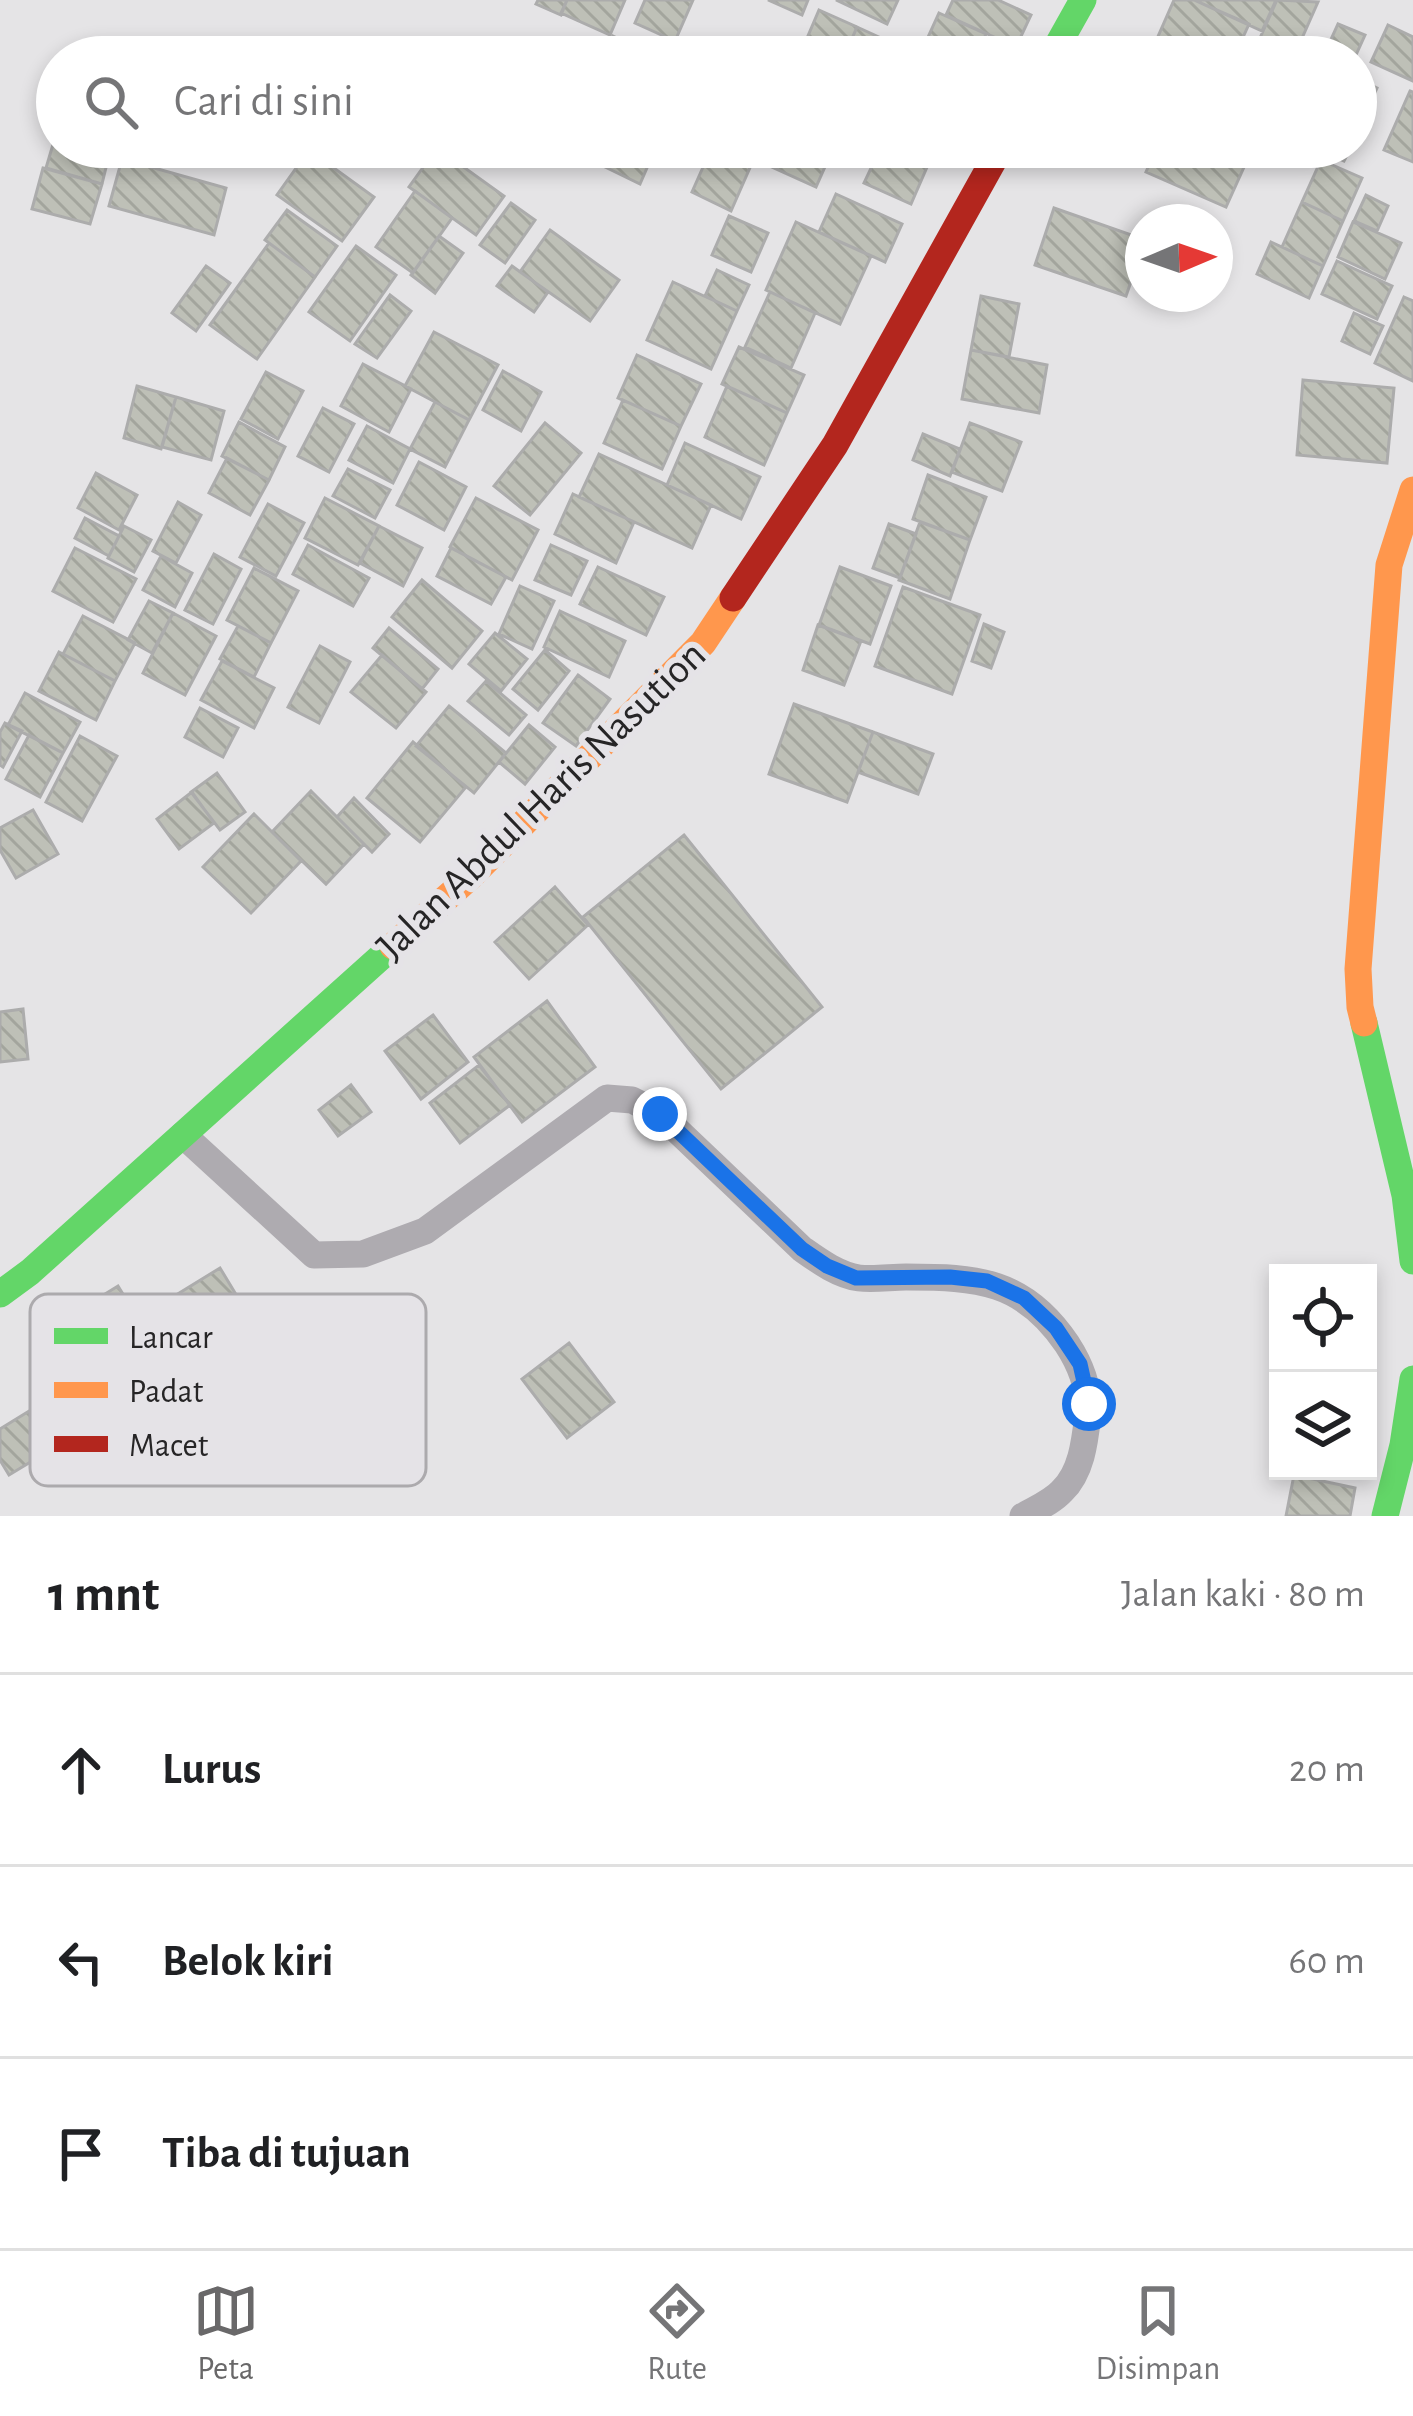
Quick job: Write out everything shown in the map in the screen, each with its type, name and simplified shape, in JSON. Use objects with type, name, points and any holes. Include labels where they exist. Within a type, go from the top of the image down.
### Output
[{"type":"main road","points":[[1063,36],[1083,0]]},
{"type":"main road","name":"Jalan Abdul Haris Nasution","points":[[0,1294],[473,874],[704,643],[835,445],[989,168]]},
{"type":"main road","points":[[1413,490],[1389,565],[1358,969],[1360,1007],[1405,1195],[1413,1261]]},
{"type":"main road","points":[[1385,1516],[1413,1379]]},
{"type":"lane","points":[[183,1135],[314,1255],[363,1254],[425,1231],[607,1098],[632,1100],[660,1114],[802,1249],[827,1266],[856,1278],[987,1281],[1024,1298],[1056,1328],[1080,1364],[1089,1404],[1085,1440],[1076,1472],[1061,1492],[1023,1516]]},
{"type":"building","points":[[538,0],[567,0],[561,15],[536,4]]},
{"type":"building","points":[[567,0],[625,0],[610,35],[561,13]]},
{"type":"building","points":[[645,0],[693,0],[677,36],[664,36],[635,23]]},
{"type":"building","points":[[768,0],[808,0],[802,15]]},
{"type":"building","points":[[836,0],[898,0],[887,24]]},
{"type":"building","points":[[953,0],[998,0],[1031,15],[1021,36],[992,36],[946,15]]},
{"type":"building","points":[[1174,0],[1194,0],[1249,24],[1244,36],[1158,36]]},
{"type":"building","points":[[1194,0],[1276,0],[1262,31]]},
{"type":"building","points":[[1277,0],[1318,2],[1303,36],[1261,36]]},
{"type":"building","points":[[819,10],[857,27],[853,36],[808,36]]},
{"type":"building","points":[[939,13],[986,34],[985,36],[929,36]]},
{"type":"building","points":[[1338,24],[1365,35],[1365,36],[1333,36]]},
{"type":"building","points":[[1388,25],[1413,37],[1413,81],[1377,65],[1377,49]]},
{"type":"building","points":[[857,27],[877,36],[853,36]]},
{"type":"building","points":[[1413,92],[1413,162],[1384,150]]},
{"type":"building","points":[[43,168],[102,184],[90,224],[32,209]]},
{"type":"building","points":[[46,168],[106,168],[102,184]]},
{"type":"building","points":[[120,168],[154,168],[226,188],[214,235],[109,206]]},
{"type":"building","points":[[296,168],[334,168],[374,197],[342,241],[277,195]]},
{"type":"building","points":[[423,168],[465,168],[504,196],[476,235],[409,187]]},
{"type":"building","points":[[607,168],[647,168],[640,184]]},
{"type":"building","points":[[703,168],[750,168],[731,211],[692,192]]},
{"type":"building","points":[[774,168],[824,168],[816,187]]},
{"type":"building","points":[[871,168],[927,168],[911,204],[864,183]]},
{"type":"building","points":[[1148,168],[1244,168],[1227,204],[1146,172]]},
{"type":"building","points":[[1317,168],[1339,168],[1362,178],[1343,221],[1302,202]]},
{"type":"building","points":[[415,191],[452,218],[413,273],[376,247]]},
{"type":"building","points":[[836,194],[902,224],[885,262],[819,232]]},
{"type":"building","points":[[1366,195],[1388,206],[1377,231],[1354,221]]},
{"type":"building","points":[[1302,202],[1343,221],[1323,266],[1282,247]]},
{"type":"building","points":[[511,203],[535,220],[505,263],[480,245]]},
{"type":"building","points":[[1054,208],[1125,233],[1125,296],[1035,265]]},
{"type":"building","points":[[287,210],[337,246],[315,277],[265,240]]},
{"type":"building","points":[[729,216],[768,233],[751,272],[712,255]]},
{"type":"building","points":[[796,222],[871,256],[840,324],[766,290]]},
{"type":"building","points":[[1353,222],[1401,243],[1385,279],[1338,257]]},
{"type":"building","points":[[550,230],[619,280],[590,321],[520,272]]},
{"type":"building","points":[[439,236],[463,253],[435,293],[411,275]]},
{"type":"building","points":[[1271,242],[1323,266],[1309,298],[1257,274]]},
{"type":"building","points":[[269,243],[315,277],[257,359],[210,325]]},
{"type":"building","points":[[356,246],[396,275],[350,341],[309,312]]},
{"type":"building","points":[[1337,261],[1392,286],[1377,319],[1322,294]]},
{"type":"building","points":[[206,266],[230,283],[196,331],[172,313]]},
{"type":"building","points":[[512,266],[548,292],[534,312],[497,286]]},
{"type":"building","points":[[717,270],[749,285],[737,311],[705,296]]},
{"type":"building","points":[[673,282],[737,311],[711,369],[647,340]]},
{"type":"building","points":[[770,292],[815,313],[791,368],[745,347]]},
{"type":"building","points":[[390,295],[411,311],[377,358],[355,344]]},
{"type":"building","points":[[981,296],[1019,304],[1009,357],[971,350]]},
{"type":"building","points":[[1404,297],[1413,301],[1413,381],[1375,363]]},
{"type":"building","points":[[1354,313],[1383,326],[1370,354],[1342,341]]},
{"type":"building","points":[[434,332],[498,365],[469,420],[405,386]]},
{"type":"building","points":[[739,347],[804,375],[787,413],[722,384]]},
{"type":"building","points":[[971,350],[1047,365],[1039,413],[962,399]]},
{"type":"building","points":[[637,355],[701,384],[681,426],[618,398]]},
{"type":"building","points":[[363,364],[411,389],[389,432],[341,406]]},
{"type":"building","points":[[503,371],[541,392],[521,431],[483,410]]},
{"type":"building","points":[[266,372],[303,391],[278,439],[241,419]]},
{"type":"building","points":[[1303,380],[1394,388],[1387,463],[1297,455]]},
{"type":"building","points":[[137,386],[176,397],[161,449],[124,438]]},
{"type":"building","points":[[727,386],[787,413],[764,465],[705,437]]},
{"type":"building","points":[[176,397],[224,411],[211,460],[162,447]]},
{"type":"building","points":[[623,400],[681,426],[662,469],[604,443]]},
{"type":"building","points":[[435,402],[469,420],[445,467],[410,449]]},
{"type":"building","points":[[323,408],[354,424],[329,472],[298,456]]},
{"type":"building","points":[[239,422],[285,447],[269,480],[222,456]]},
{"type":"building","points":[[545,423],[581,453],[530,515],[494,486]]},
{"type":"building","points":[[970,423],[1021,442],[1002,491],[952,472]]},
{"type":"building","points":[[367,426],[410,449],[393,483],[349,460]]},
{"type":"building","points":[[923,434],[960,449],[950,476],[913,460]]},
{"type":"building","points":[[685,443],[760,477],[741,519],[667,485]]},
{"type":"building","points":[[599,454],[711,505],[692,548],[579,497]]},
{"type":"building","points":[[227,458],[269,480],[250,515],[209,493]]},
{"type":"building","points":[[419,462],[466,487],[444,530],[397,505]]},
{"type":"building","points":[[348,469],[390,490],[375,518],[333,496]]},
{"type":"building","points":[[96,473],[137,495],[119,530],[78,508]]},
{"type":"building","points":[[928,475],[986,497],[970,540],[913,519]]},
{"type":"building","points":[[573,494],[634,522],[616,563],[555,534]]},
{"type":"building","points":[[325,498],[379,526],[358,565],[305,538]]},
{"type":"building","points":[[476,498],[538,530],[512,580],[450,547]]},
{"type":"building","points":[[178,502],[201,515],[176,563],[153,551]]},
{"type":"building","points":[[268,504],[304,523],[276,576],[240,557]]},
{"type":"building","points":[[85,518],[119,536],[109,556],[75,538]]},
{"type":"building","points":[[920,522],[970,540],[950,599],[899,580]]},
{"type":"building","points":[[889,524],[916,534],[900,578],[873,568]]},
{"type":"building","points":[[124,526],[151,540],[134,572],[108,558]]},
{"type":"building","points":[[379,526],[422,548],[403,586],[360,563]]},
{"type":"building","points":[[308,545],[369,578],[353,606],[293,574]]},
{"type":"building","points":[[551,545],[587,561],[571,595],[535,580]]},
{"type":"building","points":[[75,548],[136,579],[113,622],[53,591]]},
{"type":"building","points":[[451,548],[506,577],[491,604],[437,576]]},
{"type":"building","points":[[214,554],[241,569],[213,624],[185,610]]},
{"type":"building","points":[[161,556],[192,573],[175,607],[143,590]]},
{"type":"building","points":[[598,567],[664,597],[646,635],[580,604]]},
{"type":"building","points":[[840,567],[891,586],[870,644],[819,625]]},
{"type":"building","points":[[254,568],[298,591],[271,643],[227,620]]},
{"type":"building","points":[[422,580],[482,631],[452,668],[392,617]]},
{"type":"building","points":[[520,586],[554,601],[532,649],[499,634]]},
{"type":"building","points":[[903,587],[980,615],[952,694],[875,666]]},
{"type":"building","points":[[149,601],[173,613],[152,653],[128,640]]},
{"type":"building","points":[[560,611],[625,641],[609,677],[544,647]]},
{"type":"building","points":[[173,613],[216,636],[185,695],[143,673]]},
{"type":"building","points":[[83,616],[135,643],[115,681],[63,654]]},
{"type":"building","points":[[984,624],[1004,632],[991,668],[972,661]]},
{"type":"building","points":[[818,625],[861,641],[844,685],[803,670]]},
{"type":"building","points":[[238,626],[271,643],[254,677],[220,659]]},
{"type":"building","points":[[389,628],[438,669],[422,689],[373,648]]},
{"type":"building","points":[[495,633],[527,659],[501,691],[469,664]]},
{"type":"building","points":[[320,646],[350,662],[319,723],[288,707]]},
{"type":"building","points":[[545,650],[569,671],[538,710],[513,689]]},
{"type":"building","points":[[59,652],[115,681],[96,720],[39,691]]},
{"type":"building","points":[[382,655],[426,692],[396,728],[351,692]]},
{"type":"building","points":[[222,661],[274,688],[254,728],[201,700]]},
{"type":"building","points":[[578,675],[610,699],[576,746],[543,723]]},
{"type":"building","points":[[486,681],[526,715],[509,735],[468,701]]},
{"type":"building","points":[[25,693],[80,722],[63,753],[8,725]]},
{"type":"building","points":[[794,704],[873,732],[847,802],[769,774]]},
{"type":"building","points":[[449,706],[506,753],[474,793],[416,746]]},
{"type":"building","points":[[200,708],[238,728],[223,757],[185,737]]},
{"type":"building","points":[[5,723],[22,731],[3,767],[0,732]]},
{"type":"building","points":[[529,725],[555,747],[525,784],[499,762]]},
{"type":"building","points":[[873,732],[933,754],[918,794],[858,772]]},
{"type":"building","points":[[29,735],[63,753],[40,797],[6,779]]},
{"type":"building","points":[[80,736],[117,756],[82,821],[46,802]]},
{"type":"building","points":[[413,742],[466,787],[420,842],[367,798]]},
{"type":"building","points":[[217,773],[245,812],[220,830],[191,792]]},
{"type":"building","points":[[311,791],[364,844],[326,884],[272,832]]},
{"type":"building","points":[[192,792],[214,823],[179,849],[157,819]]},
{"type":"building","points":[[354,798],[389,834],[372,852],[337,817]]},
{"type":"building","points":[[33,810],[58,854],[16,878],[0,850],[0,828]]},
{"type":"building","points":[[254,814],[301,861],[251,913],[203,867]]},
{"type":"building","points":[[684,835],[822,1007],[721,1089],[583,917]]},
{"type":"building","points":[[555,887],[588,925],[529,979],[495,942]]},
{"type":"building","points":[[547,1001],[595,1067],[522,1122],[474,1057]]},
{"type":"building","points":[[23,1009],[28,1059],[0,1062],[0,1012]]},
{"type":"building","points":[[433,1015],[468,1062],[421,1099],[385,1051]]},
{"type":"building","points":[[479,1065],[510,1105],[460,1143],[430,1103]]},
{"type":"building","points":[[351,1085],[371,1112],[338,1136],[319,1110]]},
{"type":"building","points":[[220,1268],[236,1294],[178,1294]]},
{"type":"building","points":[[569,1343],[614,1402],[567,1438],[522,1379]]},
{"type":"building","points":[[30,1410],[30,1462],[9,1475],[0,1460],[0,1429]]},
{"type":"building","points":[[1293,1480],[1355,1488],[1350,1516],[1286,1516]]},
{"type":"traffic: fast","points":[[1063,36],[1083,0]]},
{"type":"traffic: fast","points":[[0,1294],[393,946]]},
{"type":"traffic: fast","points":[[1364,1023],[1405,1195],[1413,1261]]},
{"type":"traffic: fast","points":[[1385,1516],[1413,1379]]},
{"type":"traffic: slow","points":[[1364,1023],[1358,969],[1389,565],[1413,490]]},
{"type":"traffic: slow","points":[[393,946],[473,874],[703,643],[733,598]]},
{"type":"traffic: jam","points":[[733,598],[835,445],[989,168]]},
{"type":"route","points":[[660,1114],[802,1249],[827,1266],[856,1278],[987,1281],[1024,1298],[1056,1328],[1080,1364],[1089,1404]]}]
